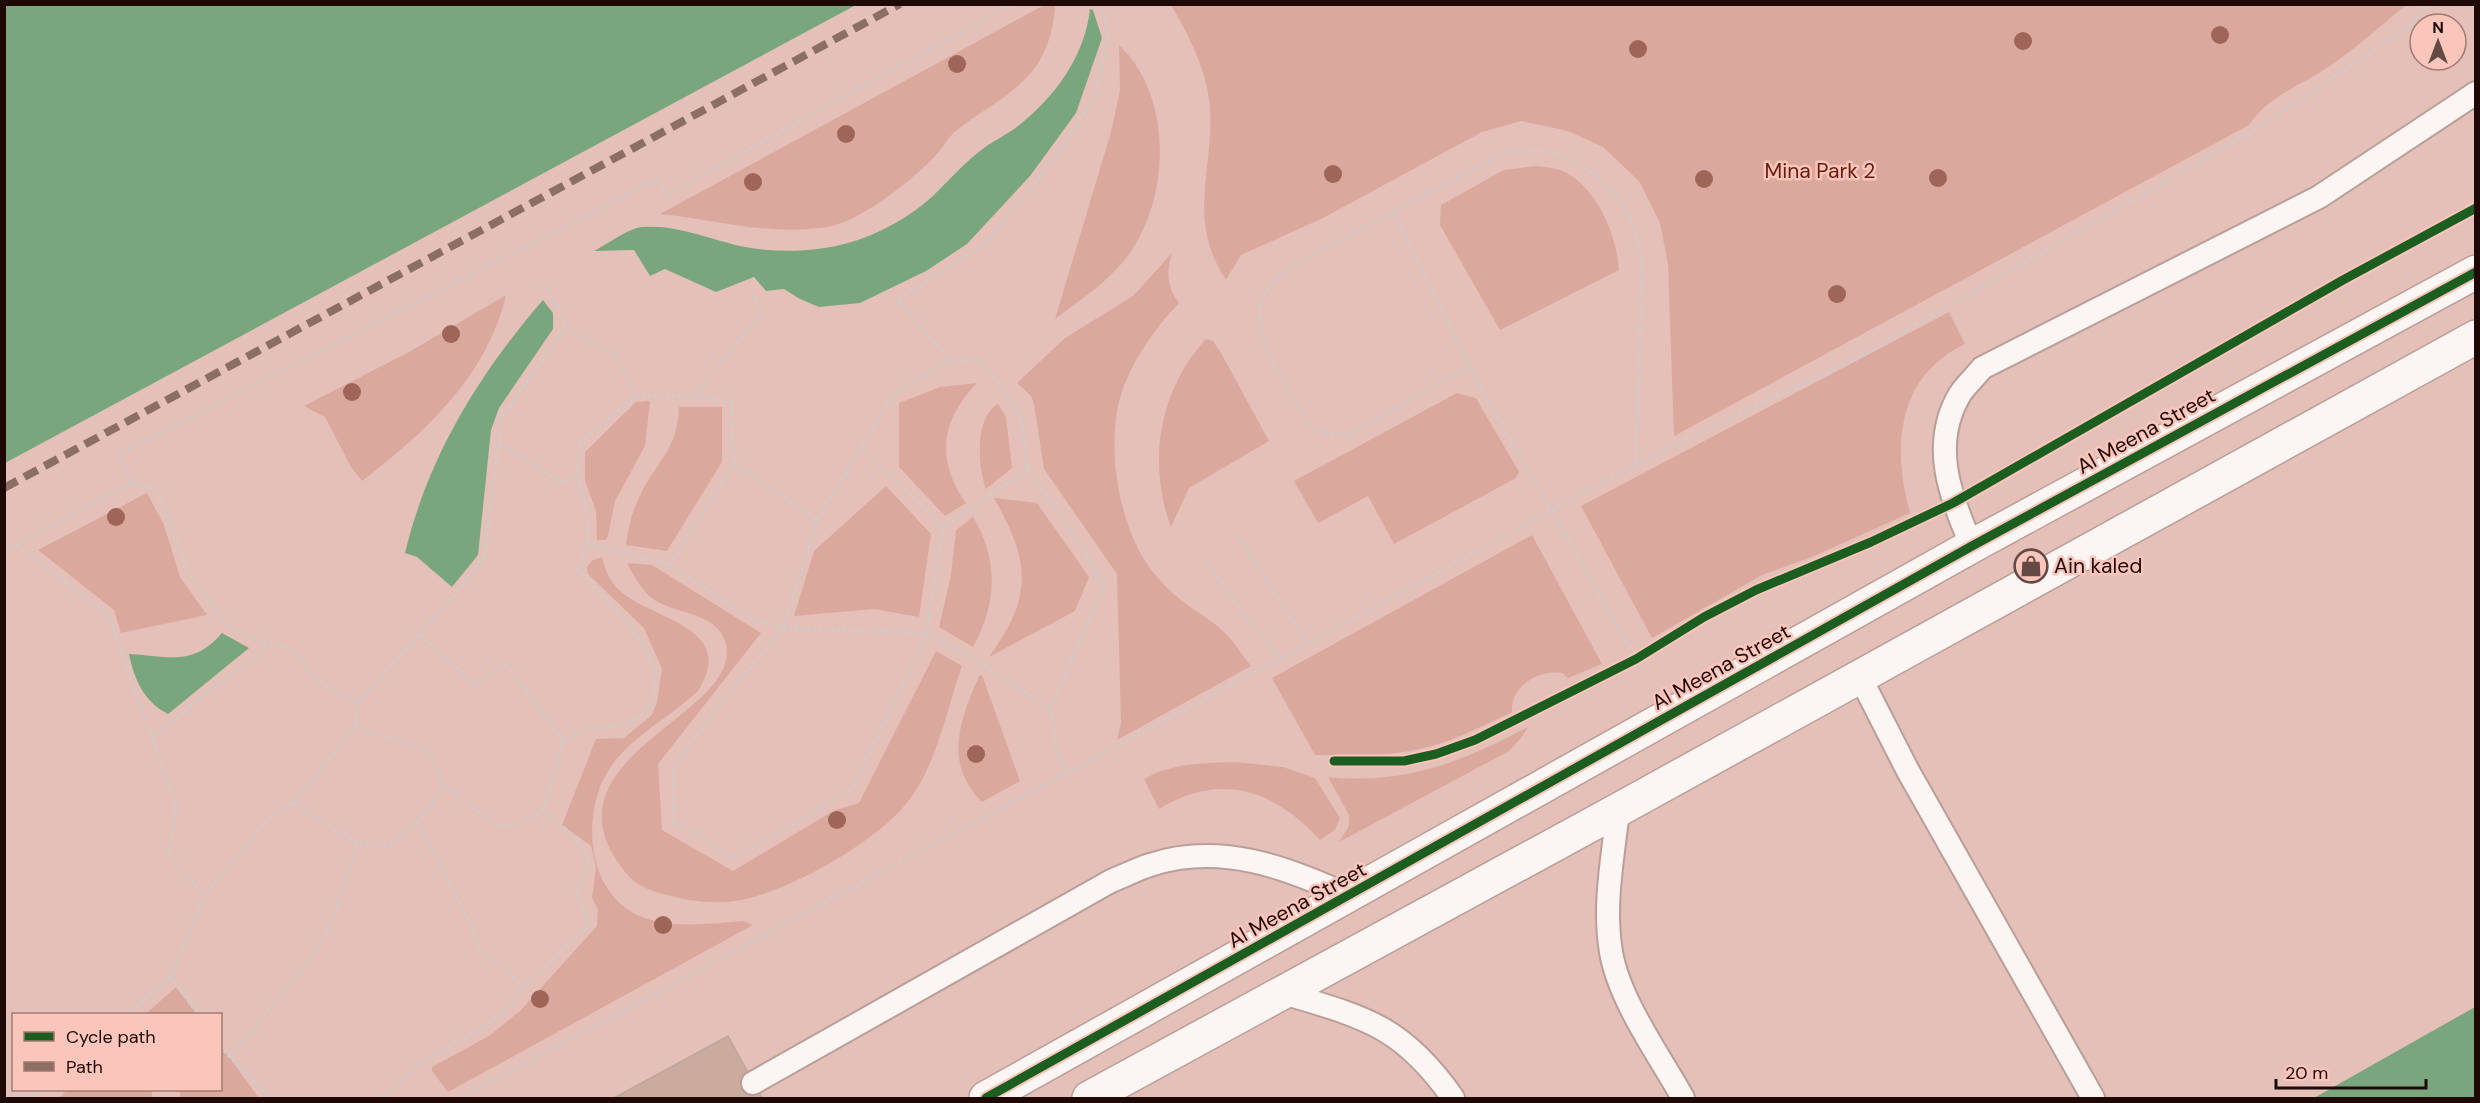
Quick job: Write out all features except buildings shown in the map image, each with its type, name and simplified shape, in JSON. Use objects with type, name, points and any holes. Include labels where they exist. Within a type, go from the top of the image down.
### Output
[{"type":"street","name":"Al Meena Street","points":[[986,1098],[1972,546],[2475,272]]},
{"type":"street","points":[[1089,1098],[1618,810],[2475,337]]},
{"type":"street","points":[[1250,951],[1280,992]]},
{"type":"lane","points":[[1972,546],[1953,503],[1943,456],[1948,423],[1960,393],[1982,368],[2319,197],[2475,93]]},
{"type":"lane","points":[[1859,675],[1908,771],[2094,1098]]},
{"type":"lane","points":[[1618,810],[1608,898],[1611,953],[1631,1006],[1683,1098]]},
{"type":"lane","points":[[753,1083],[1112,881],[1150,864],[1191,856],[1232,856],[1273,864],[1349,896]]},
{"type":"lane","points":[[1280,992],[1345,1011],[1378,1025],[1408,1045],[1433,1070],[1454,1098]]},
{"type":"path","points":[[131,483],[119,454],[658,179],[666,195],[1012,4]]},
{"type":"path","points":[[951,361],[897,300],[985,244],[1059,153],[1095,96],[1108,39],[1103,4]]},
{"type":"path","points":[[460,1098],[1308,644],[1636,464],[1868,352],[2243,137],[2408,27],[2428,4]]},
{"type":"path","points":[[1469,366],[1351,434],[1331,435],[1314,428],[1302,412],[1269,354],[1260,328],[1260,304],[1269,285],[1288,268],[1506,152],[1540,150],[1565,157],[1588,170],[1608,186],[1625,209],[1636,234],[1642,261],[1636,464]]},
{"type":"path","points":[[1394,213],[1469,366],[1552,510],[1641,656],[1626,664]]},
{"type":"path","points":[[128,1013],[171,976],[204,896],[270,817],[293,803],[355,727],[358,702],[484,558],[502,417],[565,328],[565,318],[542,282]]},
{"type":"path","points":[[694,396],[760,314],[754,294]]},
{"type":"path","points":[[565,328],[616,355],[636,396]]},
{"type":"path","points":[[1028,469],[943,527],[927,633],[852,789],[734,858],[674,822],[674,766],[713,713],[783,628],[817,520],[894,393],[951,361],[982,361],[1020,414],[1028,469],[1084,550],[1104,586],[1050,709],[1057,750],[1067,773]]},
{"type":"path","points":[[355,727],[426,750],[445,786],[497,826],[514,826],[543,809],[563,741],[582,732],[627,722],[645,712],[654,693],[656,670],[629,624],[579,570],[586,544],[589,518],[577,476],[580,442],[636,396],[694,396],[731,402],[734,463],[670,565]]},
{"type":"path","points":[[499,443],[562,483],[577,476]]},
{"type":"path","points":[[861,447],[943,527]]},
{"type":"path","points":[[734,463],[817,520]]},
{"type":"path","points":[[4,551],[131,483],[158,489],[187,569],[229,627],[266,644],[287,647],[301,658],[313,677],[333,691],[358,702]]},
{"type":"path","points":[[1238,536],[1308,644]]},
{"type":"path","points":[[586,544],[670,565],[755,620],[783,628],[927,633],[976,660],[1050,709]]},
{"type":"path","points":[[17,545],[109,616],[153,736],[176,813],[168,855],[204,896]]},
{"type":"path","points":[[1207,561],[1249,622],[1281,658]]},
{"type":"path","points":[[419,634],[476,685],[506,663],[563,741]]},
{"type":"path","points":[[153,736],[207,692],[259,656],[266,644]]},
{"type":"path","points":[[293,803],[358,843],[390,845],[418,821],[445,786]]},
{"type":"path","points":[[382,1098],[424,1060],[476,1032],[504,1011],[523,988],[585,928],[587,918],[576,889],[586,874],[588,862],[582,849],[543,809]]},
{"type":"path","points":[[418,821],[473,929],[480,952],[507,969],[523,988]]},
{"type":"path","points":[[229,1057],[300,972],[328,932],[358,843]]},
{"type":"path","points":[[171,976],[197,1013]]},
{"type":"path","points":[[222,1048],[269,1098],[316,1098]]},
{"type":"path","points":[[4,1095],[31,1098]]},
{"type":"green space","points":[[1046,4],[1055,5],[1052,28],[1041,59],[1029,76],[1010,93],[953,133],[936,155],[914,176],[870,209],[827,227],[784,230],[660,214]]},
{"type":"green space","name":"Mina Park 2","points":[[1171,5],[2406,5],[2330,66],[2276,98],[2249,125],[1674,436],[1668,264],[1660,223],[1639,181],[1603,147],[1568,131],[1521,121],[1482,132],[1321,219],[1241,255],[1226,280],[1214,258],[1204,216],[1210,131],[1208,94],[1196,54]]},
{"type":"green space","points":[[1119,45],[1136,65],[1148,89],[1156,115],[1160,142],[1155,197],[1135,245],[1119,267],[1099,286],[1055,319],[1111,132],[1120,91]]},
{"type":"green space","points":[[1535,166],[1563,171],[1588,191],[1610,228],[1619,270],[1500,330],[1440,225],[1441,205],[1504,170]]},
{"type":"green space","points":[[1172,253],[1169,279],[1172,291],[1179,303],[1147,342],[1124,386],[1115,431],[1118,482],[1131,532],[1141,554],[1153,572],[1174,594],[1218,626],[1251,666],[1117,740],[1121,723],[1117,574],[1044,469],[1034,404],[1031,396],[1017,383],[1065,338],[1133,296]]},
{"type":"green space","points":[[506,295],[497,324],[469,377],[430,422],[362,481],[351,467],[325,417],[304,406],[409,352]]},
{"type":"green space","points":[[1949,312],[1965,344],[1942,358],[1925,375],[1913,395],[1905,416],[1901,440],[1901,464],[1910,513],[1814,556],[1762,575],[1652,638],[1581,506]]},
{"type":"green space","points":[[1206,339],[1213,341],[1221,353],[1269,441],[1189,488],[1171,527],[1160,477],[1159,452],[1162,428],[1177,381],[1190,359]]},
{"type":"green space","points":[[977,383],[956,411],[946,440],[946,455],[950,471],[966,503],[945,516],[899,467],[899,403],[940,387]]},
{"type":"green space","points":[[1457,393],[1476,398],[1519,472],[1516,478],[1394,544],[1368,496],[1318,523],[1294,481]]},
{"type":"green space","points":[[650,401],[645,446],[615,501],[606,540],[597,540],[596,511],[585,481],[585,452],[636,402]]},
{"type":"green space","points":[[998,404],[1006,417],[1012,468],[986,489],[981,468],[980,444],[985,420]]},
{"type":"green space","points":[[679,407],[722,407],[722,462],[667,551],[626,545],[630,522],[644,487],[670,446],[678,422]]},
{"type":"green space","points":[[886,486],[931,534],[919,617],[874,609],[794,616],[814,551]]},
{"type":"green space","points":[[147,493],[164,525],[180,577],[207,615],[121,633],[114,610],[38,550]]},
{"type":"green space","points":[[994,498],[1037,503],[1089,577],[1075,611],[989,657],[1014,616],[1020,597],[1022,579],[1015,542]]},
{"type":"green space","points":[[973,517],[987,549],[992,582],[987,615],[973,647],[939,627],[951,575],[956,530]]},
{"type":"green space","points":[[1532,535],[1602,664],[1568,678],[1562,673],[1535,677],[1527,682],[1516,695],[1512,712],[1459,737],[1432,746],[1381,755],[1315,755],[1272,678]]},
{"type":"green space","points":[[602,557],[616,587],[630,598],[684,626],[698,637],[707,651],[708,669],[698,691],[631,744],[612,765],[601,784],[592,828],[599,873],[610,892],[625,908],[645,918],[682,924],[744,921],[753,925],[448,1092],[432,1071],[432,1067],[489,1036],[520,1011],[597,926],[598,910],[592,898],[596,867],[591,846],[562,825],[596,739],[624,738],[652,715],[657,702],[662,669],[644,628],[588,574],[587,567],[593,560]]},
{"type":"green space","points":[[627,563],[652,565],[761,633],[658,764],[662,830],[733,871],[833,811],[859,803],[936,651],[962,666],[933,756],[917,789],[906,804],[873,835],[851,850],[803,878],[755,896],[727,902],[692,900],[655,892],[634,881],[625,872],[604,832],[605,797],[622,767],[706,692],[724,667],[725,641],[713,624],[653,599],[641,587]]},
{"type":"green space","points":[[982,675],[1020,781],[982,802],[962,772],[959,741],[966,709],[979,676]]},
{"type":"green space","points":[[1528,727],[1509,751],[1339,842],[1349,826],[1349,815],[1328,777],[1356,779],[1382,777],[1432,768],[1480,751]]},
{"type":"green space","points":[[1235,762],[1283,767],[1315,778],[1340,818],[1335,830],[1320,840],[1284,808],[1265,798],[1225,789],[1203,791],[1159,809],[1144,779],[1177,767]]},
{"type":"green space","points":[[176,987],[196,1013],[149,1013]]},
{"type":"green space","points":[[222,1047],[259,1098],[180,1098],[180,1091],[222,1091]]},
{"type":"green space","points":[[66,1091],[151,1091],[153,1098],[59,1098]]},
{"type":"shaded area","points":[[5,4],[856,4],[856,5],[5,463]]},
{"type":"shaded area","points":[[1090,9],[1093,10],[1102,38],[1076,113],[1030,176],[967,244],[926,271],[860,303],[819,307],[784,289],[766,291],[754,277],[716,292],[665,269],[650,276],[634,250],[594,251],[625,233],[642,227],[668,228],[745,247],[784,251],[836,246],[884,229],[929,200],[972,158],[1032,115],[1056,89],[1075,59],[1082,43]]},
{"type":"shaded area","points":[[543,300],[553,313],[553,329],[499,408],[491,430],[478,555],[452,587],[417,557],[405,553],[415,518],[442,450],[477,387]]},
{"type":"shaded area","points":[[222,633],[249,648],[168,714],[152,703],[137,681],[129,654],[168,657],[190,655],[201,651]]},
{"type":"shaded area","points":[[2475,1007],[2475,1098],[2314,1098]]},
{"type":"marked path","points":[[4,488],[900,4]]},
{"type":"cycle path","points":[[1334,761],[1404,761],[1436,754],[1475,740],[1636,659],[1704,617],[1756,590],[1871,542],[1953,503],[2343,280],[2476,208]]},
{"type":"cycle path","points":[[986,1098],[1972,546],[2476,272]]},
{"type":"place","name":"Ain kaled","points":[[2031,566]]}]
